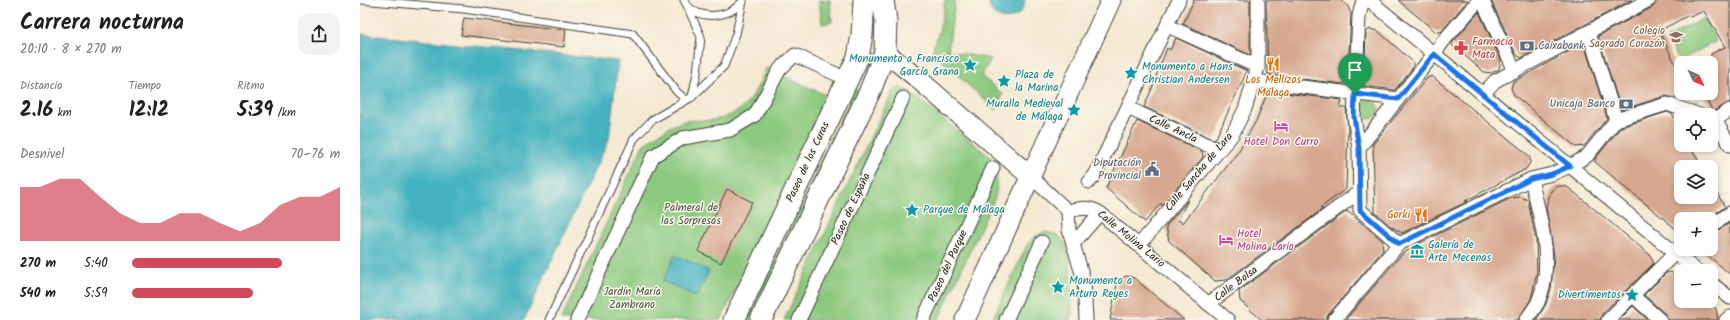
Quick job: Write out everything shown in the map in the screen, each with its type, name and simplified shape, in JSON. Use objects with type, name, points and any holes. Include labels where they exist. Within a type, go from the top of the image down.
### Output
[{"type":"main road","points":[[864,0],[878,38],[885,52]]},
{"type":"main road","name":"Paseo de los Curas","points":[[734,320],[858,57],[862,35],[864,0]]},
{"type":"main road","points":[[761,320],[870,91],[885,52],[886,21],[883,0]]},
{"type":"street","points":[[965,320],[1111,0]]},
{"type":"street","points":[[1089,182],[1095,175],[1168,26],[1179,0]]},
{"type":"street","name":"Calle Sancha de Lara","points":[[1139,245],[1232,135],[1245,109],[1258,68],[1258,0]]},
{"type":"street","points":[[1363,0],[1359,16],[1354,117],[1359,148],[1360,210],[1399,244]]},
{"type":"street","points":[[1369,0],[1570,166],[1674,248]]},
{"type":"street","points":[[1359,148],[1445,39],[1480,0],[1515,71]]},
{"type":"street","points":[[1483,94],[1495,81],[1649,0]]},
{"type":"street","points":[[1168,26],[1258,68]]},
{"type":"street","points":[[1588,33],[1616,120]]},
{"type":"street","points":[[885,52],[1030,176],[1068,211],[1069,230],[1084,281],[1086,320]]},
{"type":"street","points":[[577,320],[653,156],[684,138],[730,130],[755,115],[780,70],[795,55],[836,74]]},
{"type":"street","points":[[1255,81],[1398,99]]},
{"type":"street","name":"Paseo de España","points":[[799,320],[903,98]]},
{"type":"street","points":[[1334,320],[1399,244],[1531,179],[1552,174],[1570,166],[1587,156],[1616,120],[1667,104],[1679,108]]},
{"type":"street","name":"Calle Ancla","points":[[1128,108],[1218,150]]},
{"type":"street","points":[[1718,116],[1729,111]]},
{"type":"street","points":[[1718,127],[1730,145]]},
{"type":"street","name":"Paseo del Parque","points":[[923,320],[992,168]]},
{"type":"street","points":[[1526,320],[1538,301],[1545,277],[1545,240],[1531,179]]},
{"type":"street","name":"Calle Bolsa","points":[[1208,304],[1359,192]]},
{"type":"street","name":"Calle Molina Lario","points":[[1068,211],[1083,207],[1093,208],[1228,320]]},
{"type":"street","points":[[1073,244],[1100,213]]},
{"type":"street","points":[[1718,221],[1729,214]]},
{"type":"street","points":[[1006,320],[1042,242]]},
{"type":"street","points":[[1608,320],[1674,253]]},
{"type":"street","points":[[1683,256],[1690,264]]},
{"type":"street","points":[[1718,288],[1730,298]]},
{"type":"street","points":[[1632,295],[1660,320]]},
{"type":"lane","points":[[361,0],[464,9],[633,34],[677,92],[689,98]]},
{"type":"lane","points":[[684,0],[701,37],[697,73],[689,98]]},
{"type":"lane","points":[[549,320],[634,139],[652,120],[689,98],[724,66],[736,34],[743,1]]},
{"type":"lane","points":[[688,8],[700,14],[718,15],[734,9],[743,1]]},
{"type":"green space","points":[[819,0],[830,0],[832,22],[822,24]]},
{"type":"green space","points":[[945,0],[955,0],[948,51],[991,59],[981,76],[1003,94],[996,110],[932,52],[940,28]]},
{"type":"green space","points":[[1704,18],[1716,41],[1688,56],[1676,56],[1667,38]]},
{"type":"green space","name":"Palmeral de las Sorpresas","points":[[766,68],[828,96],[721,320],[561,320],[643,145],[663,131],[679,123],[689,120],[715,120],[729,116],[737,111],[750,100]]},
{"type":"green space","name":"Parque de Málaga","points":[[894,88],[909,91],[990,157],[995,171],[996,195],[938,320],[784,320]]},
{"type":"green space","points":[[855,89],[860,92],[752,320],[746,320]]},
{"type":"green space","points":[[1369,99],[1376,102],[1379,109],[1376,116],[1369,119],[1362,116],[1359,109],[1362,102]]},
{"type":"green space","points":[[1044,232],[1059,236],[1066,246],[1071,278],[1071,320],[992,320],[1027,245],[1035,236]]},
{"type":"water","points":[[989,0],[1025,0],[1023,8],[1019,14],[1013,18],[1006,19],[1000,18],[994,14],[990,8]]},
{"type":"water","points":[[360,34],[618,61],[609,139],[524,320],[360,320]]},
{"type":"water","points":[[675,255],[709,271],[697,297],[663,281]]},
{"type":"building","points":[[1194,0],[1250,0],[1250,55],[1183,24]]},
{"type":"building","points":[[1266,0],[1340,0],[1348,6],[1351,14],[1348,71],[1347,69],[1344,84],[1268,75]]},
{"type":"building","points":[[1398,0],[1468,0],[1441,32],[1436,32]]},
{"type":"building","points":[[1491,0],[1632,0],[1521,58],[1516,54]]},
{"type":"building","points":[[1657,0],[1730,0],[1730,102],[1718,109],[1711,108],[1707,100],[1718,100],[1718,56],[1711,56],[1711,54],[1725,47],[1704,11],[1690,17],[1689,15],[1659,31],[1674,61],[1674,98],[1665,96],[1621,110],[1598,36],[1653,7]]},
{"type":"building","points":[[1479,12],[1501,60],[1499,69],[1491,73],[1484,72],[1452,45]]},
{"type":"building","points":[[464,18],[566,30],[564,47],[461,35]]},
{"type":"building","points":[[1370,29],[1378,31],[1413,62],[1413,67],[1395,90],[1364,86],[1366,32]]},
{"type":"building","points":[[1176,38],[1247,71],[1215,140],[1144,107],[1157,77],[1156,76],[1167,48],[1170,50]]},
{"type":"building","points":[[1584,43],[1607,118],[1584,146],[1576,147],[1514,95],[1511,88],[1513,82]]},
{"type":"building","points":[[1432,76],[1527,154],[1530,158],[1530,163],[1526,169],[1465,201],[1468,201],[1402,233],[1390,226],[1375,212],[1373,144],[1427,78]]},
{"type":"building","points":[[1268,91],[1342,100],[1340,108],[1346,108],[1348,127],[1346,189],[1320,208],[1323,209],[1226,280],[1215,281],[1169,241],[1166,226],[1188,200],[1178,220],[1183,223],[1238,152],[1256,121]]},
{"type":"building","points":[[1667,112],[1672,114],[1674,118],[1674,152],[1693,152],[1698,160],[1674,160],[1674,204],[1718,204],[1718,195],[1725,207],[1718,212],[1674,212],[1674,227],[1595,162],[1595,159],[1621,127]]},
{"type":"building","name":"Diputación Provincial","points":[[1137,121],[1202,151],[1203,157],[1162,206],[1161,203],[1145,222],[1106,188]]},
{"type":"building","points":[[1557,186],[1565,186],[1570,189],[1650,255],[1653,260],[1653,264],[1602,314],[1600,320],[1536,320],[1545,306],[1551,289],[1554,256],[1546,207],[1551,191]]},
{"type":"building","points":[[727,189],[752,202],[721,263],[698,251]]},
{"type":"building","points":[[1520,197],[1528,200],[1536,241],[1537,271],[1531,299],[1518,320],[1345,320],[1403,253],[1420,245],[1418,244],[1511,198]]},
{"type":"building","points":[[1347,211],[1382,240],[1383,250],[1328,315],[1326,320],[1262,320],[1240,301],[1239,291]]},
{"type":"building","points":[[1730,223],[1730,274],[1708,256],[1718,256],[1718,230]]},
{"type":"building","points":[[1671,272],[1674,274],[1674,308],[1715,308],[1718,320],[1668,320],[1665,314],[1644,295],[1666,273]]},
{"type":"building","points":[[1126,276],[1134,278],[1184,320],[1110,320],[1117,284],[1120,279]]},
{"type":"building","points":[[1633,306],[1648,320],[1619,320]]},
{"type":"place","name":"Colegio Sagrado Corazón","points":[[1676,37]]},
{"type":"place","name":"Caixabank","points":[[1527,46]]},
{"type":"place","name":"Farmacia Mata","points":[[1461,48]]},
{"type":"place","name":"Los Mellizos Málaga","points":[[1273,64]]},
{"type":"place","name":"Monumento a Francisco García Grana","points":[[970,65]]},
{"type":"place","name":"Monumento a Hans Christian Andersen","points":[[1131,73]]},
{"type":"place","name":"Plaza de la Marina","points":[[1004,81]]},
{"type":"place","name":"Unicaja Banco","points":[[1626,104]]},
{"type":"place","name":"Muralla Medieval de Málaga","points":[[1074,110]]},
{"type":"place","name":"Hotel Don Curro","points":[[1281,126]]},
{"type":"place","name":"Diputación Provincial","points":[[1152,169]]},
{"type":"place","name":"Parque de Málaga","points":[[912,210]]},
{"type":"place","name":"Gorki","points":[[1421,215]]},
{"type":"place","name":"Hotel Molina Lario","points":[[1226,240]]},
{"type":"place","name":"Galería de Arte Mecenas","points":[[1417,251]]},
{"type":"place","name":"Monumento a Arturo Reyes","points":[[1058,287]]},
{"type":"place","name":"Divertimentos","points":[[1632,295]]},
{"type":"route","points":[[1434,54],[1570,166],[1552,174],[1531,179],[1399,244],[1360,210],[1359,148],[1354,117],[1355,94],[1398,99],[1434,54]]},
{"type":"park label","name":"Jardín María Zambrano","points":[[632,298]]}]
